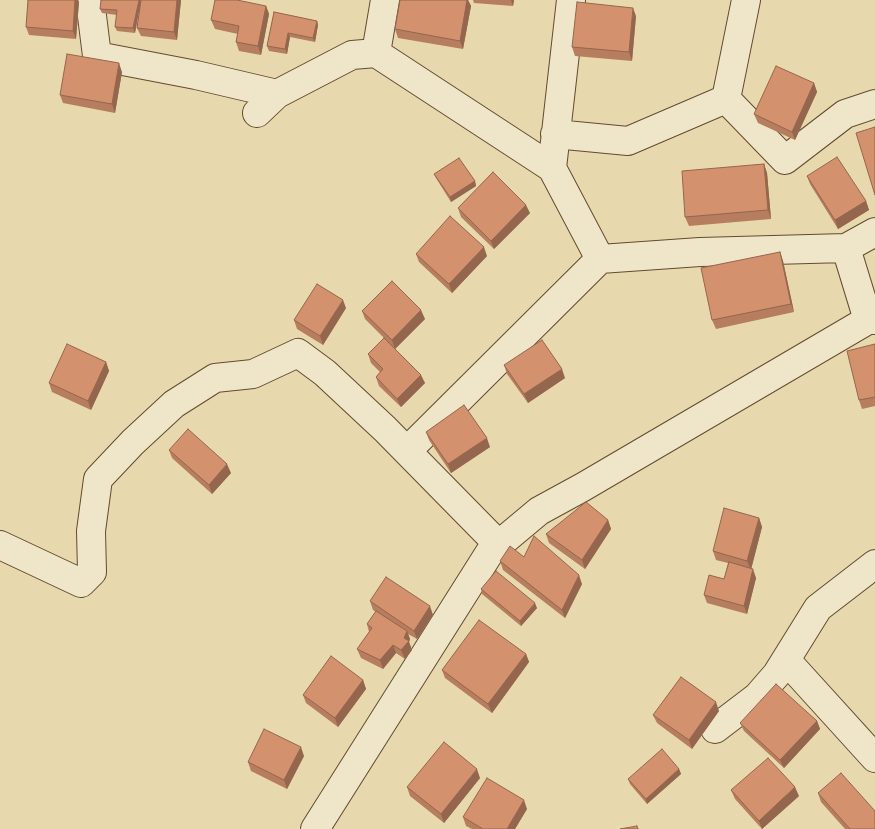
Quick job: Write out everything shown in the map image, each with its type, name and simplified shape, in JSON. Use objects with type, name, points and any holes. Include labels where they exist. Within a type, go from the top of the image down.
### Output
[{"type":"street","points":[[90,0],[97,56],[196,75],[277,94]]},
{"type":"street","points":[[376,53],[385,0]]},
{"type":"street","points":[[552,168],[571,0]]},
{"type":"street","points":[[726,99],[746,0]]},
{"type":"street","points":[[257,112],[277,94],[352,55],[376,53],[552,168],[600,259]]},
{"type":"street","points":[[555,134],[628,141],[726,99]]},
{"type":"street","points":[[726,99],[785,160],[845,114],[875,104]]},
{"type":"street","points":[[407,451],[600,259],[700,252],[846,248],[875,232]]},
{"type":"street","points":[[316,829],[490,552],[539,511],[872,320],[846,248]]},
{"type":"street","points":[[0,545],[81,583],[92,572],[91,531],[98,479],[109,467],[174,404],[215,378],[253,374],[298,353],[324,373],[407,451],[499,545]]},
{"type":"street","points":[[715,729],[757,697],[777,674],[818,608],[875,564]]},
{"type":"street","points":[[786,660],[875,758]]},
{"type":"building","points":[[28,0],[75,0],[73,31],[26,27]]},
{"type":"building","points":[[101,0],[139,0],[133,28],[115,27],[117,10],[100,9]]},
{"type":"building","points":[[141,0],[177,0],[174,32],[137,28]]},
{"type":"building","points":[[215,0],[237,0],[266,6],[258,46],[236,42],[239,26],[211,20]]},
{"type":"building","points":[[400,0],[467,0],[460,41],[395,29]]},
{"type":"building","points":[[577,2],[633,8],[629,52],[572,47]]},
{"type":"building","points":[[274,12],[317,21],[313,38],[288,33],[285,49],[267,46]]},
{"type":"building","points":[[67,54],[119,63],[112,104],[60,95]]},
{"type":"building","points":[[776,66],[814,83],[792,132],[754,114]]},
{"type":"building","points":[[875,127],[875,195],[856,133]]},
{"type":"building","points":[[837,157],[866,201],[835,220],[807,176]]},
{"type":"building","points":[[459,158],[475,181],[450,197],[434,174]]},
{"type":"building","points":[[764,164],[768,210],[685,217],[682,171]]},
{"type":"building","points":[[493,172],[526,205],[491,241],[458,208]]},
{"type":"building","points":[[450,216],[484,247],[449,284],[416,254]]},
{"type":"building","points":[[780,252],[791,304],[712,320],[701,268]]},
{"type":"building","points":[[392,281],[421,310],[392,340],[362,311]]},
{"type":"building","points":[[317,284],[343,300],[320,336],[294,320]]},
{"type":"building","points":[[384,338],[421,375],[397,399],[376,377],[383,369],[368,354]]},
{"type":"building","points":[[542,340],[562,369],[524,394],[504,365]]},
{"type":"building","points":[[67,344],[106,362],[88,401],[49,383]]},
{"type":"building","points":[[875,344],[875,397],[859,400],[847,351]]},
{"type":"building","points":[[464,405],[487,438],[448,464],[426,432]]},
{"type":"building","points":[[188,429],[227,464],[209,485],[169,450]]},
{"type":"building","points":[[586,502],[608,520],[582,560],[546,534]]},
{"type":"building","points":[[724,508],[759,518],[747,561],[713,551]]},
{"type":"building","points":[[534,536],[579,575],[562,610],[500,561],[510,546],[524,557]]},
{"type":"building","points":[[729,562],[753,569],[744,606],[704,595],[709,575],[724,579]]},
{"type":"building","points":[[496,571],[535,603],[520,621],[481,589]]},
{"type":"building","points":[[386,577],[430,606],[414,631],[370,601]]},
{"type":"building","points":[[376,611],[407,631],[404,638],[409,641],[401,650],[393,645],[380,660],[357,649],[372,628],[367,624]]},
{"type":"building","points":[[479,620],[526,654],[488,704],[442,670]]},
{"type":"building","points":[[331,656],[363,680],[335,718],[303,695]]},
{"type":"building","points":[[681,677],[716,702],[689,740],[653,715]]},
{"type":"building","points":[[776,684],[817,721],[780,760],[740,723]]},
{"type":"building","points":[[264,729],[301,747],[284,780],[248,762]]},
{"type":"building","points":[[444,742],[477,769],[441,814],[407,787]]},
{"type":"building","points":[[662,749],[679,769],[646,799],[628,779]]},
{"type":"building","points":[[768,758],[795,787],[759,821],[731,790]]},
{"type":"building","points":[[841,773],[875,811],[875,829],[850,829],[818,793]]},
{"type":"building","points":[[487,778],[524,800],[507,829],[483,829],[463,817]]},
{"type":"building","points":[[637,826],[638,829],[620,829]]}]
